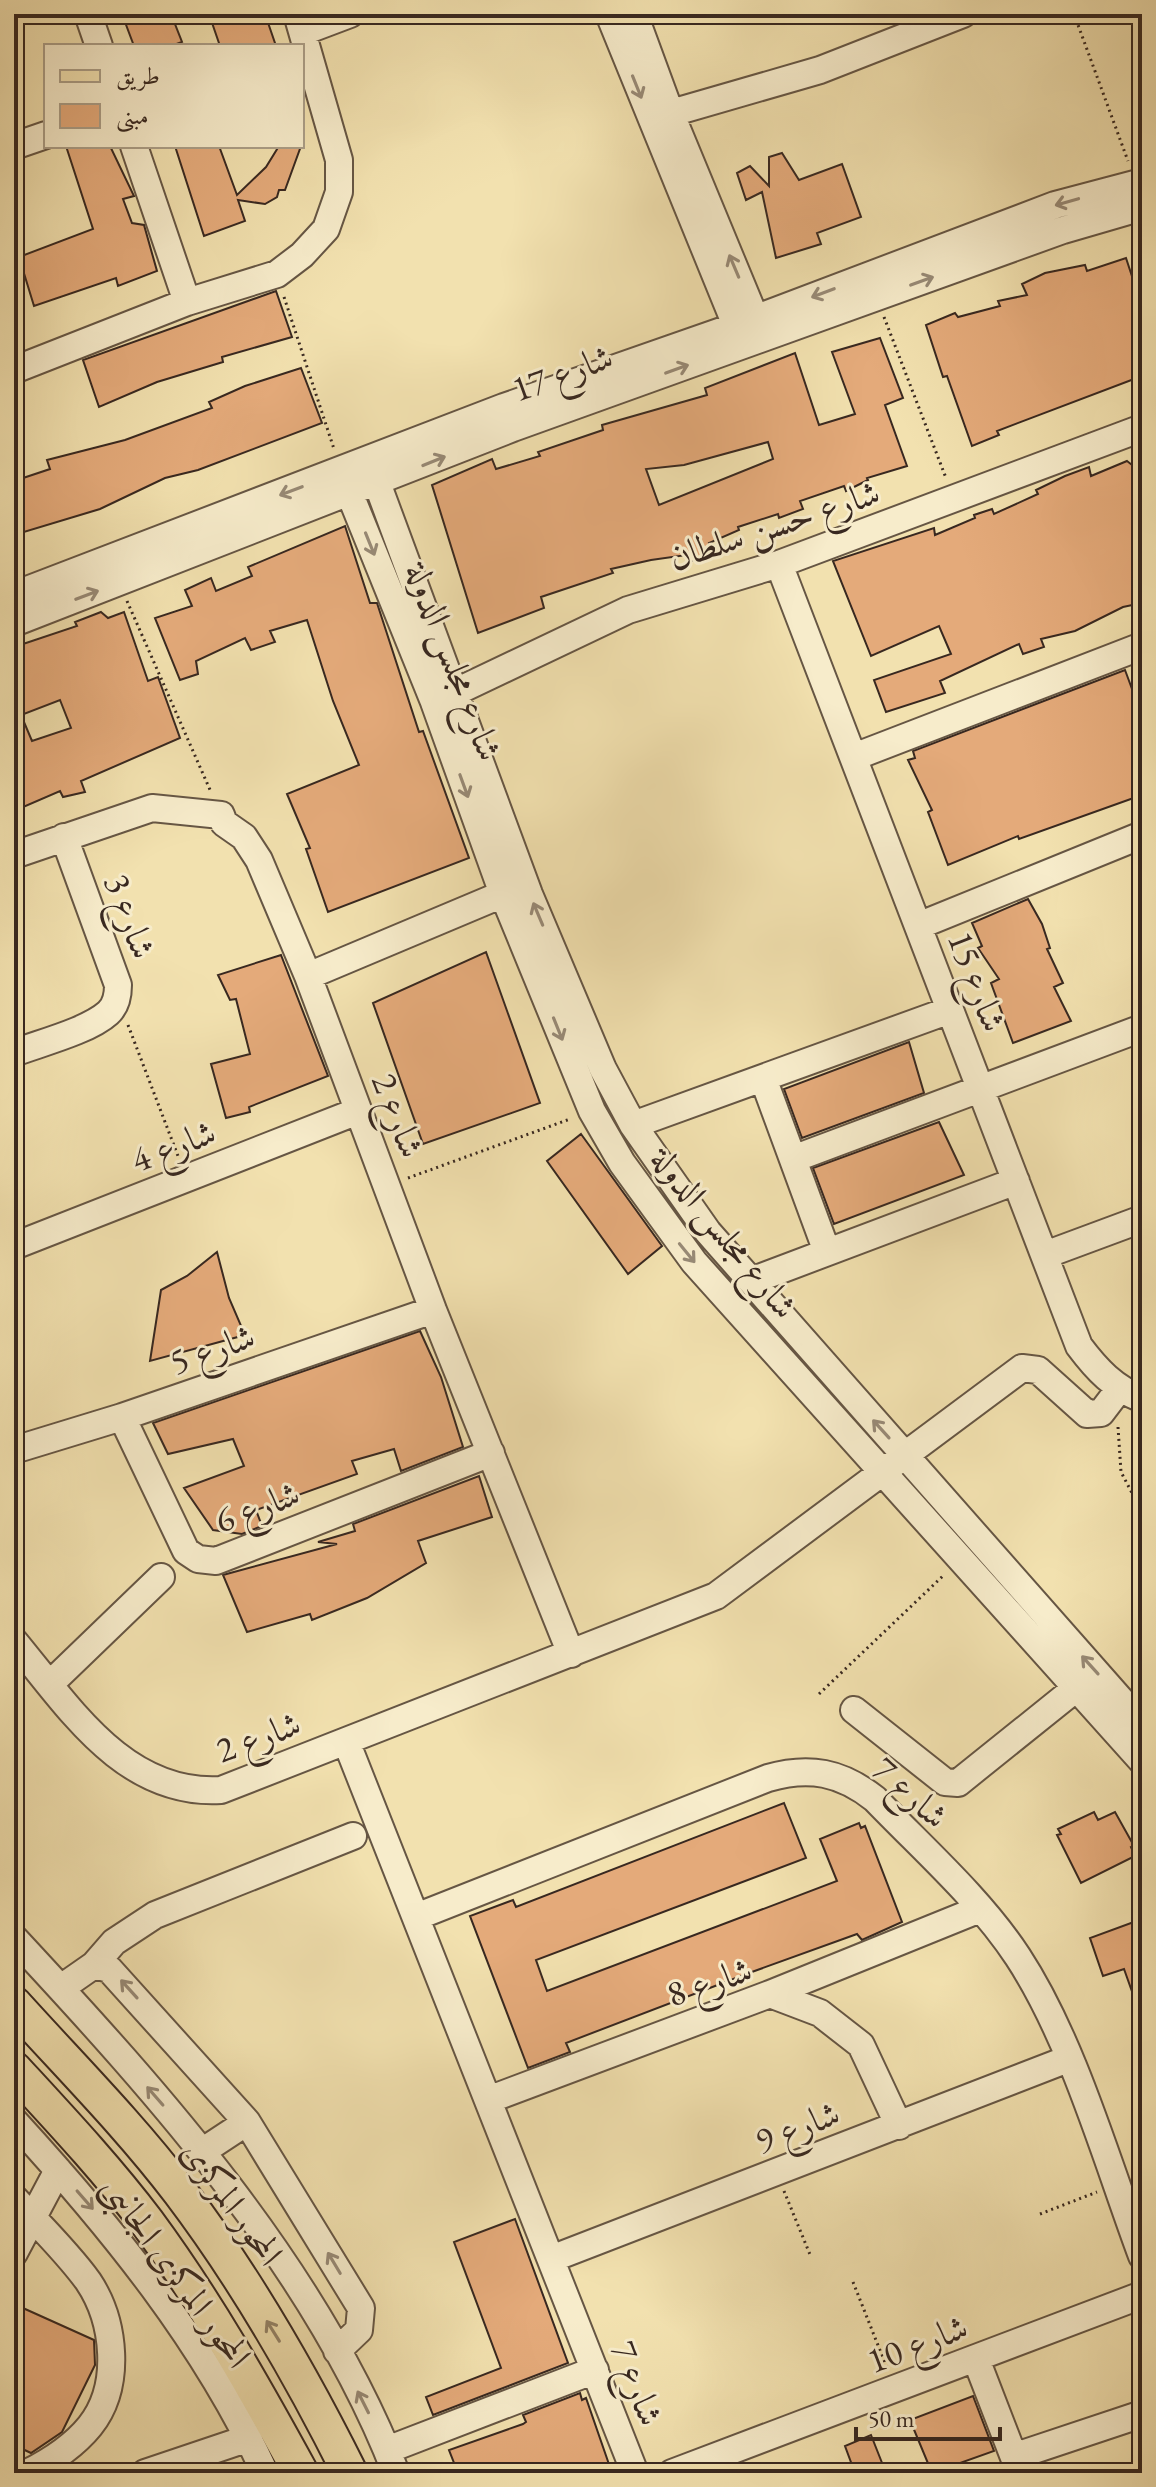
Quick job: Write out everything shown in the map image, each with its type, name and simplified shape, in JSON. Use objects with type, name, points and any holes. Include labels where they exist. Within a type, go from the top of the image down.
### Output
[{"type":"main road","name":"المحور المركزى","points":[[14,2004],[137,2139],[230,2264],[278,2337],[350,2473]]},
{"type":"main road","points":[[39,2032],[25,2035],[21,2049],[48,2081],[52,2092],[46,2105]]},
{"type":"main road","points":[[14,2069],[154,2232],[222,2333],[260,2429],[272,2473]]},
{"type":"main road","points":[[260,2429],[301,2473]]},
{"type":"street","points":[[88,14],[98,44]]},
{"type":"street","points":[[14,370],[187,302],[277,274],[302,255],[326,229],[339,192],[339,160],[301,23],[350,14]]},
{"type":"street","points":[[609,14],[660,116],[750,332]]},
{"type":"street","points":[[660,116],[820,70],[963,14]]},
{"type":"street","points":[[637,15],[660,116]]},
{"type":"street","points":[[14,146],[44,136]]},
{"type":"street","points":[[135,148],[187,302]]},
{"type":"street","name":"شارع 17","points":[[14,623],[120,583],[373,472],[504,407],[876,297],[1063,230],[1140,191]]},
{"type":"street","name":"شارع 17","points":[[750,332],[1055,205],[1140,191]]},
{"type":"street","name":"شارع حسن سلطان","points":[[445,697],[628,610],[779,564],[1142,428]]},
{"type":"street","name":"شارع مجلس الدولة","points":[[373,472],[445,697],[503,894],[592,1111],[648,1201],[694,1262],[893,1462],[1142,1724]]},
{"type":"street","name":"شارع 17","points":[[14,595],[346,483]]},
{"type":"street","name":"شارع مجلس الدولة","points":[[346,483],[445,697],[603,1069],[633,1125],[701,1222],[893,1462],[962,1558],[1142,1761]]},
{"type":"street","name":"شارع 15","points":[[779,564],[1079,1346],[1099,1373],[1129,1393]]},
{"type":"street","points":[[854,757],[1142,646]]},
{"type":"street","points":[[14,855],[152,808],[221,815]]},
{"type":"street","name":"شارع 2","points":[[221,815],[224,823],[244,837],[259,860],[308,976],[433,1310],[571,1654]]},
{"type":"street","points":[[918,926],[1142,835]]},
{"type":"street","name":"شارع 3","points":[[14,1053],[96,1021],[110,1012],[118,997],[118,985],[64,837]]},
{"type":"street","points":[[308,976],[503,894]]},
{"type":"street","points":[[633,1125],[950,1010]]},
{"type":"street","points":[[793,1159],[1142,1028]]},
{"type":"street","points":[[763,1078],[827,1252]]},
{"type":"street","name":"شارع 4","points":[[14,1246],[358,1111]]},
{"type":"street","points":[[751,1281],[1016,1181]]},
{"type":"street","points":[[1045,1255],[1142,1219]]},
{"type":"street","name":"شارع 5","points":[[14,1450],[122,1417],[433,1310]]},
{"type":"street","name":"شارع 2","points":[[14,1641],[83,1724],[131,1767],[173,1788],[221,1790],[716,1596],[1022,1368],[1038,1370],[1087,1414],[1101,1413],[1129,1393]]},
{"type":"street","name":"شارع 6","points":[[122,1417],[186,1551],[198,1559],[216,1561],[491,1453]]},
{"type":"street","points":[[50,1684],[161,1577]]},
{"type":"street","points":[[854,1710],[945,1782],[958,1783],[1075,1689]]},
{"type":"street","name":"شارع 7","points":[[346,1741],[635,2473]]},
{"type":"street","name":"شارع 7","points":[[416,1917],[790,1771],[813,1770],[857,1784],[980,1909],[1020,1959],[1068,2059],[1142,2256]]},
{"type":"street","points":[[61,1988],[94,1965],[114,1942],[155,1915],[353,1836]]},
{"type":"street","points":[[770,1994],[980,1909]]},
{"type":"street","points":[[14,1938],[203,2151],[241,2200],[337,2351],[392,2462],[595,2370]]},
{"type":"street","points":[[94,1965],[109,1969],[117,1976],[247,2122],[361,2308],[359,2330],[337,2351]]},
{"type":"street","name":"شارع 8","points":[[488,2100],[770,1994],[820,2013],[861,2045],[899,2126]]},
{"type":"street","name":"شارع 9","points":[[551,2259],[1068,2059]]},
{"type":"street","name":"المحور المركزى الجانبى","points":[[14,2121],[122,2244],[260,2429],[265,2473]]},
{"type":"street","points":[[203,2151],[247,2122]]},
{"type":"street","points":[[14,2253],[58,2170]]},
{"type":"street","points":[[14,2198],[89,2282],[110,2328],[111,2378],[92,2424],[56,2459],[27,2473]]},
{"type":"street","name":"شارع 10","points":[[672,2473],[1142,2295]]},
{"type":"street","points":[[976,2359],[1018,2464],[1142,2414]]},
{"type":"street","points":[[145,2473],[260,2429]]},
{"type":"path","points":[[1074,14],[1140,191]]},
{"type":"path","points":[[277,274],[346,483]]},
{"type":"path","points":[[876,297],[954,500]]},
{"type":"path","points":[[120,583],[221,815]]},
{"type":"path","points":[[118,997],[187,1178]]},
{"type":"path","points":[[388,1186],[592,1111]]},
{"type":"path","points":[[1129,1393],[1117,1432],[1121,1472],[1142,1512]]},
{"type":"path","points":[[819,1694],[962,1558]]},
{"type":"path","points":[[776,2173],[811,2257]]},
{"type":"path","points":[[1040,2214],[1115,2185]]},
{"type":"path","points":[[853,2282],[896,2389]]},
{"type":"building","points":[[122,14],[171,14],[182,42],[176,44],[133,44]]},
{"type":"building","points":[[209,14],[265,14],[275,44],[219,44]]},
{"type":"building","points":[[67,148],[111,148],[134,196],[123,199],[132,223],[144,225],[157,271],[118,286],[116,278],[34,306],[19,257],[93,229]]},
{"type":"building","points":[[176,148],[220,148],[237,195],[266,167],[278,148],[300,148],[285,190],[279,190],[277,197],[265,204],[238,200],[245,221],[204,236]]},
{"type":"building","points":[[782,153],[799,180],[842,164],[861,217],[817,233],[821,244],[776,258],[762,192],[746,200],[737,173],[750,166],[769,186],[769,157]]},
{"type":"building","points":[[1126,258],[1142,307],[1142,376],[997,431],[999,435],[972,446],[947,376],[943,377],[926,325],[955,313],[958,317],[1000,306],[998,301],[1027,295],[1022,284],[1045,273],[1085,265],[1087,271]]},
{"type":"building","points":[[276,291],[292,337],[222,357],[223,362],[157,382],[99,407],[83,360]]},
{"type":"building","points":[[880,338],[903,398],[885,405],[907,466],[867,478],[846,491],[844,486],[800,501],[803,509],[779,518],[778,514],[738,527],[739,530],[709,543],[713,555],[688,562],[686,555],[611,569],[613,573],[541,597],[544,608],[478,633],[432,485],[492,459],[496,469],[540,456],[538,452],[603,430],[602,425],[707,395],[705,388],[795,353],[819,425],[855,414],[832,352]],"holes":[[[768,442],[773,459],[659,505],[646,469],[684,465]]]},
{"type":"building","points":[[301,368],[322,423],[198,470],[165,478],[100,509],[14,535],[14,481],[50,469],[47,460],[125,440],[212,408],[209,402],[245,386]]},
{"type":"building","points":[[1127,461],[1132,465],[1142,462],[1142,603],[1123,607],[1075,631],[1041,639],[1044,647],[1023,654],[1019,644],[940,681],[945,693],[886,712],[874,680],[951,654],[939,626],[871,656],[833,561],[934,528],[935,535],[975,518],[974,515],[992,509],[994,514],[1038,494],[1036,490],[1065,476],[1089,467],[1091,476]]},
{"type":"building","points":[[345,526],[370,603],[377,603],[419,732],[423,731],[469,858],[328,912],[306,849],[310,848],[287,794],[359,765],[333,701],[307,620],[270,631],[275,642],[251,650],[245,638],[196,661],[198,674],[180,680],[155,618],[192,606],[185,590],[211,578],[216,591],[252,576],[248,567]]},
{"type":"building","points":[[101,612],[108,618],[124,612],[148,681],[158,677],[180,738],[81,781],[85,792],[63,797],[60,791],[14,811],[14,647],[77,626],[75,622]],"holes":[[[60,700],[71,728],[32,741],[21,715]]]},
{"type":"building","points":[[1125,670],[1142,716],[1142,795],[1019,839],[1018,836],[948,865],[928,812],[932,810],[908,760],[915,758],[913,751]]},
{"type":"building","points":[[1028,899],[1042,924],[1050,948],[1047,949],[1063,983],[1054,987],[1071,1021],[1013,1043],[991,983],[999,979],[978,948],[982,946],[972,923]]},
{"type":"building","points":[[486,952],[540,1103],[423,1144],[373,1003]]},
{"type":"building","points":[[281,955],[328,1076],[249,1107],[250,1112],[226,1118],[211,1064],[250,1054],[236,999],[230,1000],[218,975]]},
{"type":"building","points":[[909,1042],[924,1093],[802,1138],[784,1089]]},
{"type":"building","points":[[939,1122],[964,1175],[834,1224],[813,1168]]},
{"type":"building","points":[[581,1134],[662,1246],[628,1274],[547,1161]]},
{"type":"building","points":[[217,1252],[229,1298],[245,1335],[150,1361],[161,1290],[187,1276]]},
{"type":"building","points":[[420,1331],[441,1377],[463,1447],[401,1471],[394,1449],[352,1461],[357,1474],[256,1510],[262,1526],[242,1534],[213,1530],[184,1488],[244,1466],[233,1439],[168,1454],[153,1423]]},
{"type":"building","points":[[479,1476],[492,1517],[418,1541],[426,1563],[367,1598],[312,1620],[310,1614],[247,1632],[223,1575],[337,1544],[318,1542],[355,1531],[353,1524]]},
{"type":"building","points":[[784,1803],[806,1858],[536,1960],[547,1991],[837,1881],[820,1839],[859,1823],[861,1828],[865,1826],[902,1922],[862,1940],[857,1934],[566,2043],[570,2052],[528,2068],[470,1916],[513,1900],[516,1907]]},
{"type":"building","points":[[1094,1812],[1098,1820],[1115,1812],[1134,1846],[1131,1847],[1135,1856],[1081,1883],[1057,1835],[1061,1834],[1058,1829]]},
{"type":"building","points":[[1142,1919],[1140,2014],[1124,1969],[1103,1976],[1090,1938]]},
{"type":"building","points":[[515,2219],[568,2363],[433,2415],[426,2397],[501,2368],[454,2242]]},
{"type":"building","points":[[14,2304],[94,2340],[95,2365],[62,2432],[31,2453],[14,2445]]},
{"type":"building","points":[[580,2393],[582,2400],[586,2398],[612,2473],[458,2473],[449,2450],[523,2424],[526,2422],[523,2415]]},
{"type":"building","points":[[973,2396],[994,2451],[932,2473],[910,2420]]},
{"type":"building","points":[[871,2435],[886,2473],[855,2473],[845,2446]]}]
